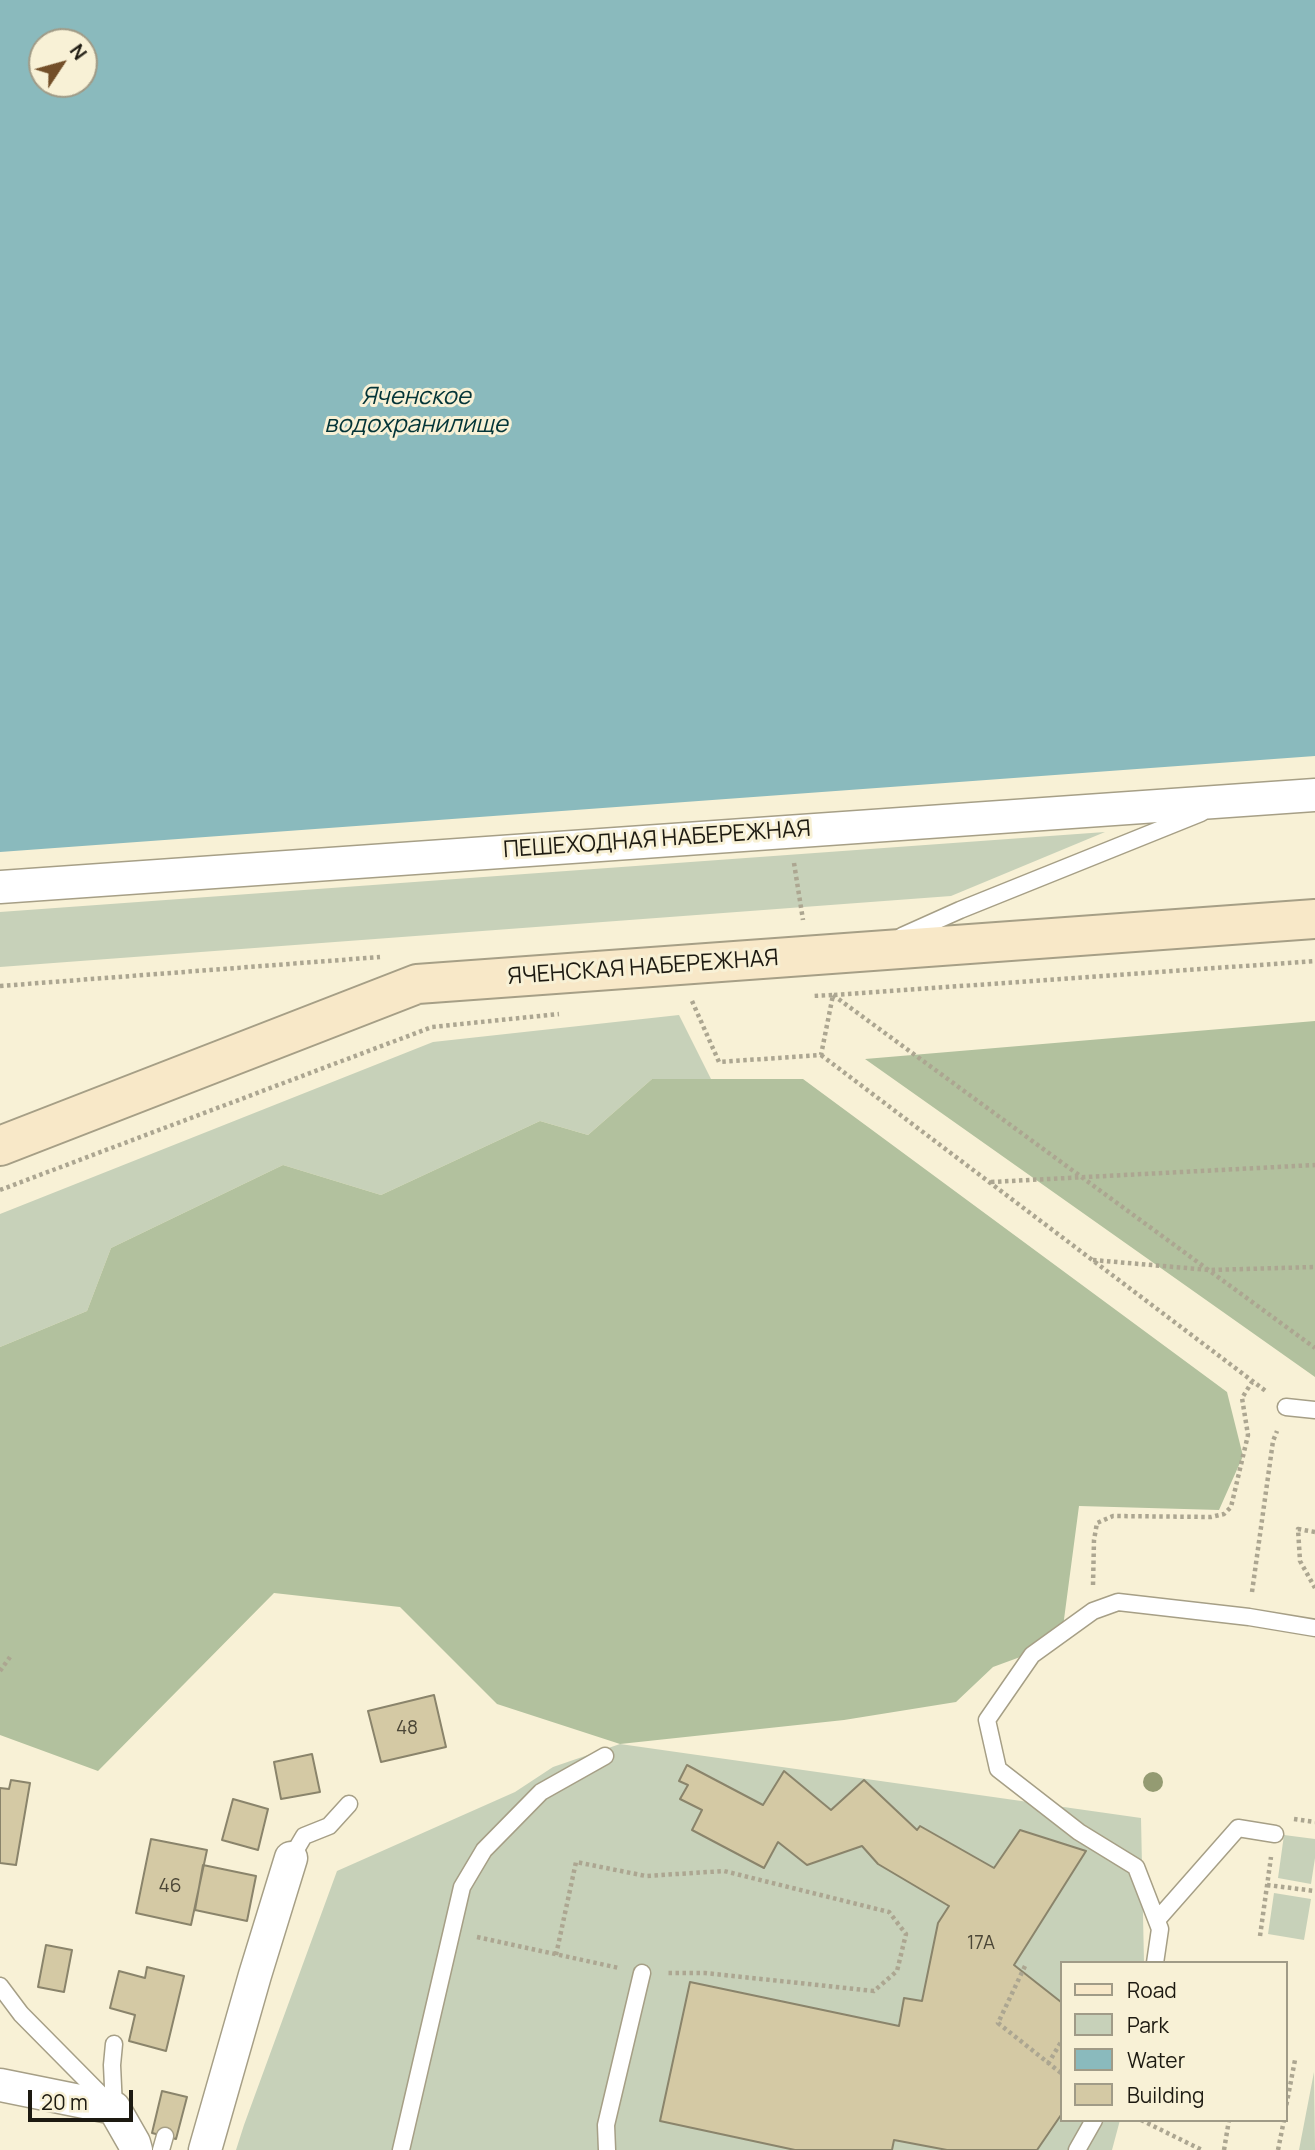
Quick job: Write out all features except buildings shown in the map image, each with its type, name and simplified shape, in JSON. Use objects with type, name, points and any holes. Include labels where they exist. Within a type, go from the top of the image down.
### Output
[{"type":"street","name":"ПЕШЕХОДНАЯ НАБЕРЕЖНАЯ","points":[[0,887],[1315,795]]},
{"type":"street","name":"ЯЧЕНСКАЯ НАБЕРЕЖНАЯ","points":[[0,1146],[417,984],[1315,919]]},
{"type":"street","points":[[205,2150],[291,1858]]},
{"type":"street","points":[[0,2085],[114,2108],[136,2150]]},
{"type":"lane","points":[[866,952],[960,910],[1233,800]]},
{"type":"lane","points":[[1286,1407],[1315,1410]]},
{"type":"lane","points":[[1155,1961],[1160,1929],[1136,1867],[1079,1832],[998,1769],[987,1720],[1032,1655],[1093,1611],[1118,1602],[1248,1617],[1315,1628]]},
{"type":"lane","points":[[401,2150],[462,1887],[484,1850],[541,1792],[605,1756]]},
{"type":"lane","points":[[291,1858],[304,1836],[329,1826],[349,1804]]},
{"type":"lane","points":[[1157,1920],[1238,1828],[1275,1835]]},
{"type":"lane","points":[[607,2150],[606,2125],[642,1973]]},
{"type":"lane","points":[[0,1986],[21,2014],[114,2108]]},
{"type":"lane","points":[[114,2044],[114,2108]]},
{"type":"lane","points":[[1077,2150],[1093,2122]]},
{"type":"path","points":[[790,831],[803,922]]},
{"type":"path","points":[[0,986],[384,957]]},
{"type":"path","points":[[809,996],[1315,961]]},
{"type":"path","points":[[821,1055],[833,995]]},
{"type":"path","points":[[833,995],[1315,1348]]},
{"type":"path","points":[[706,1000],[692,1000],[719,1062],[821,1055],[1286,1407]]},
{"type":"path","points":[[0,1190],[432,1027],[569,1013]]},
{"type":"path","points":[[989,1183],[1315,1165]]},
{"type":"path","points":[[1092,1260],[1209,1270],[1315,1267]]},
{"type":"path","points":[[1093,1611],[1094,1540],[1097,1522],[1113,1516],[1211,1517],[1224,1514],[1231,1507],[1248,1435],[1242,1398],[1252,1382]]},
{"type":"path","points":[[1248,1617],[1273,1441]]},
{"type":"path","points":[[1314,1586],[1300,1561],[1298,1529],[1315,1532]]},
{"type":"path","points":[[0,1671],[10,1657]]},
{"type":"path","points":[[452,1931],[556,1955],[642,1973],[705,1973],[874,1991],[897,1971],[906,1934],[889,1912],[724,1871],[646,1876],[576,1862],[556,1955]]},
{"type":"path","points":[[1267,1885],[1315,1891]]},
{"type":"path","points":[[1025,1966],[998,2024],[1060,2072]]},
{"type":"path","points":[[1048,2064],[1060,2044]]},
{"type":"path","points":[[1287,2102],[1295,2060]]},
{"type":"path","points":[[1144,2122],[1202,2150]]},
{"type":"path","points":[[1224,2150],[1229,2122]]},
{"type":"path","points":[[1278,2150],[1284,2122]]},
{"type":"green space","points":[[1105,832],[951,896],[0,967],[0,912]]},
{"type":"green space","points":[[679,1015],[711,1079],[652,1079],[588,1135],[540,1121],[381,1195],[283,1165],[111,1248],[87,1311],[0,1347],[0,1214],[433,1042]]},
{"type":"green space","points":[[1315,1021],[1315,1377],[865,1059]]},
{"type":"green space","points":[[652,1079],[803,1079],[1227,1392],[1243,1456],[1219,1510],[1079,1506],[1061,1642],[993,1667],[956,1702],[844,1720],[620,1744],[497,1704],[400,1607],[274,1593],[98,1771],[0,1735],[0,1347],[87,1311],[111,1248],[283,1165],[381,1195],[540,1121],[588,1135]]},
{"type":"green space","points":[[620,1744],[1141,1818],[1144,1961],[1060,1961],[1060,2122],[1119,2122],[1112,2150],[236,2150],[337,1871],[515,1792],[553,1767]]},
{"type":"green space","points":[[1284,1835],[1315,1839],[1311,1884],[1278,1878]]},
{"type":"green space","points":[[1274,1893],[1311,1899],[1304,1940],[1268,1934]]},
{"type":"green space","points":[[1314,2072],[1315,2150],[1299,2150]]},
{"type":"water","name":"Яченское водохранилище","points":[[0,0],[1315,0],[1315,756],[0,852]]}]
